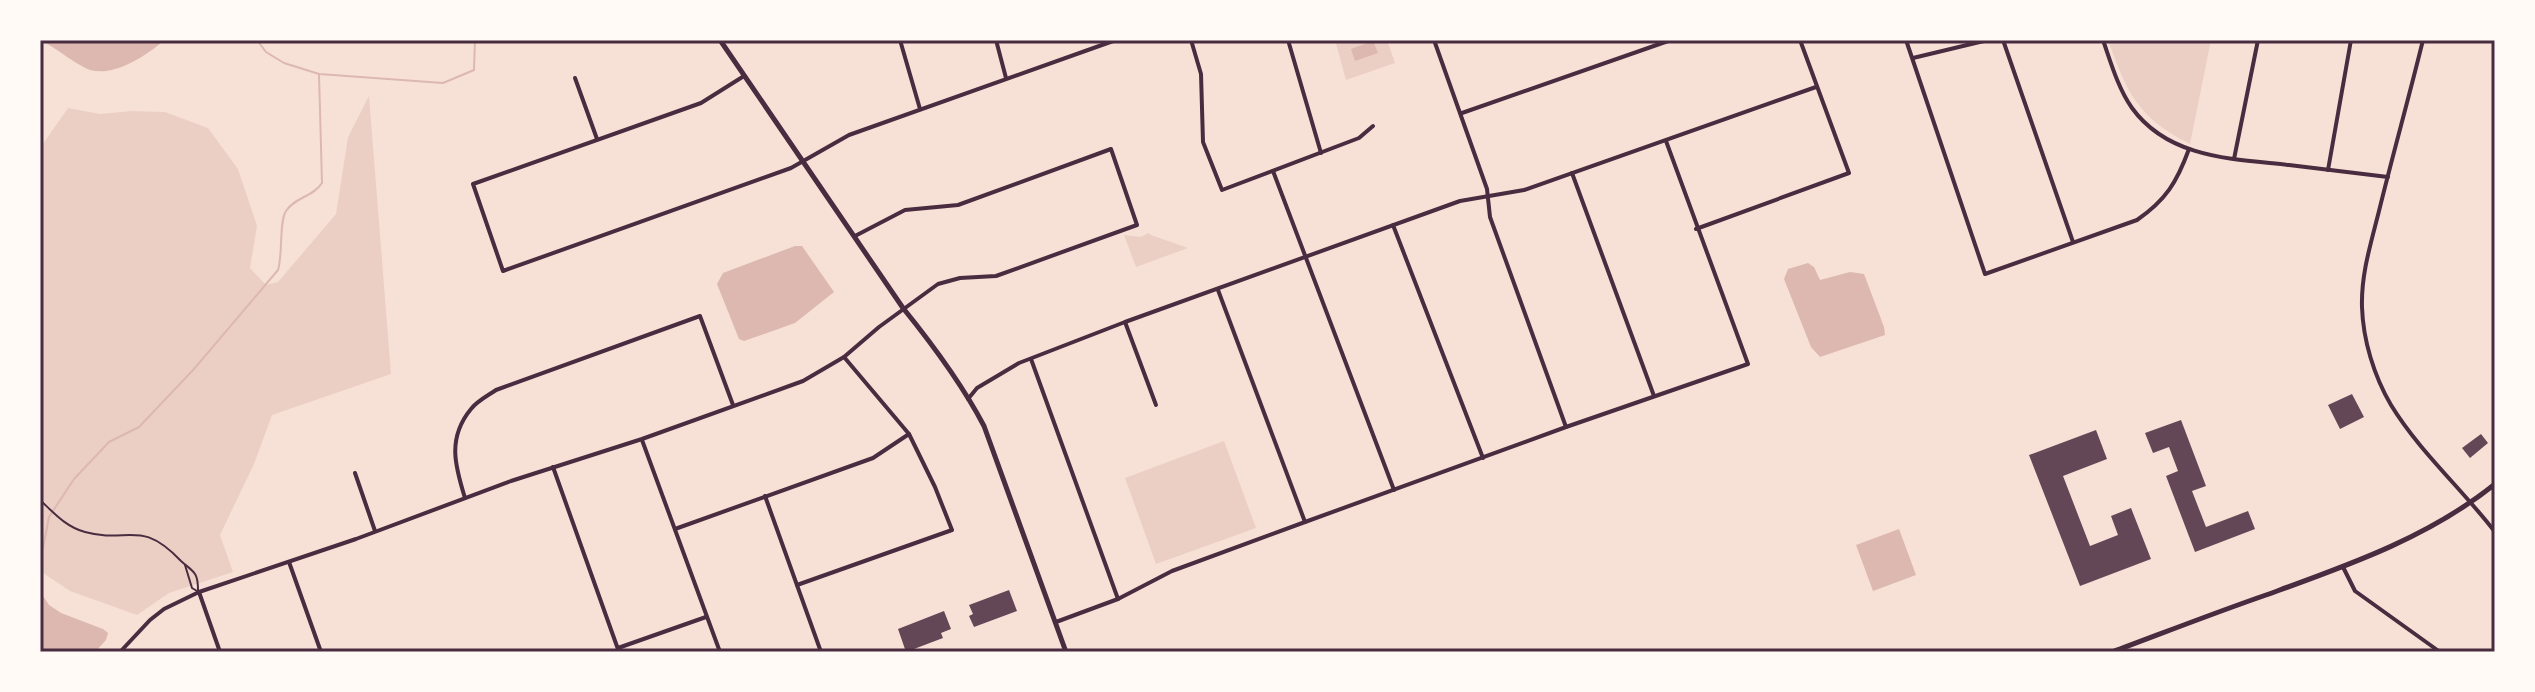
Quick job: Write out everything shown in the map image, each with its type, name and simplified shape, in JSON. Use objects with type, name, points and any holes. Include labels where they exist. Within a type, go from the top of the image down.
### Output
[{"type":"street","points":[[720,40],[903,308],[932,344],[984,426],[1066,652]]},
{"type":"street","points":[[900,40],[920,109]]},
{"type":"street","points":[[996,40],[1006,78]]},
{"type":"street","points":[[1094,40],[1096,47]]},
{"type":"street","points":[[744,76],[701,103],[473,184],[503,271],[803,162],[849,135],[1116,40]]},
{"type":"street","points":[[1191,40],[1201,74],[1203,142],[1222,190],[1359,138],[1373,126]]},
{"type":"street","points":[[1288,40],[1321,153]]},
{"type":"street","points":[[1434,40],[1489,195],[1490,217],[1566,427]]},
{"type":"street","points":[[1461,113],[1671,40]]},
{"type":"street","points":[[1696,229],[1849,173],[1800,40]]},
{"type":"street","points":[[1906,40],[1985,274],[2137,220],[2157,206],[2171,189],[2189,149]]},
{"type":"street","points":[[1912,59],[1988,40]]},
{"type":"street","points":[[2003,40],[2073,242]]},
{"type":"street","points":[[2103,40],[2114,72],[2133,109],[2161,135],[2189,149],[2212,156],[2388,177]]},
{"type":"street","points":[[2234,159],[2258,40]]},
{"type":"street","points":[[2328,170],[2351,40]]},
{"type":"street","points":[[2423,40],[2366,262],[2364,329],[2376,374],[2392,406],[2495,532]]},
{"type":"street","points":[[575,78],[598,139]]},
{"type":"street","points":[[968,399],[977,388],[1019,363],[1125,322],[1460,201],[1520,191],[1816,87]]},
{"type":"street","points":[[1056,622],[1118,599],[1172,571],[1748,364],[1666,141]]},
{"type":"street","points":[[120,652],[164,609],[199,592],[553,467],[642,439],[810,377],[844,357],[903,308],[946,281],[996,276],[1137,225],[1111,149],[958,205],[905,210],[854,237]]},
{"type":"street","points":[[1273,171],[1394,491]]},
{"type":"street","points":[[1572,173],[1654,396]]},
{"type":"street","points":[[1393,225],[1483,458]]},
{"type":"street","points":[[1218,290],[1305,522]]},
{"type":"street","points":[[465,498],[455,465],[456,436],[472,408],[496,390],[700,316],[733,406]]},
{"type":"street","points":[[1125,322],[1156,405]]},
{"type":"street","points":[[797,585],[952,530],[909,434],[844,357]]},
{"type":"street","points":[[1031,359],[1118,599]]},
{"type":"street","points":[[675,529],[873,458],[909,434]]},
{"type":"street","points":[[642,439],[720,652]]},
{"type":"street","points":[[553,467],[618,650],[706,617]]},
{"type":"street","points":[[355,473],[375,531]]},
{"type":"street","points":[[2112,652],[2343,567],[2399,543],[2471,504],[2495,484]]},
{"type":"street","points":[[765,496],[821,652]]},
{"type":"street","points":[[289,562],[321,652]]},
{"type":"street","points":[[2343,567],[2355,591],[2440,652]]},
{"type":"street","points":[[199,592],[220,652]]},
{"type":"lane","points":[[40,500],[72,527],[95,534],[132,533],[170,548],[194,570],[199,592]]},
{"type":"lane","points":[[184,564],[192,588],[199,592]]},
{"type":"shaded area","points":[[40,40],[165,40],[120,68],[100,71],[85,68]]},
{"type":"shaded area","points":[[1335,40],[1387,40],[1395,63],[1346,80]]},
{"type":"shaded area","points":[[2108,40],[2211,40],[2190,144],[2146,114],[2129,89]]},
{"type":"shaded area","points":[[1373,41],[1378,53],[1355,61],[1351,49]]},
{"type":"shaded area","points":[[369,96],[391,374],[272,415],[254,464],[220,535],[233,572],[169,593],[137,615],[70,591],[40,571],[40,148],[68,108],[100,114],[165,112],[208,128],[238,169],[257,226],[250,268],[266,285],[278,282],[336,214],[348,137]]},
{"type":"shaded area","points":[[1148,233],[1188,248],[1136,267],[1124,235],[1141,237]]},
{"type":"shaded area","points":[[802,246],[834,292],[795,323],[744,341],[739,339],[717,284],[723,273]]},
{"type":"shaded area","points":[[1808,263],[1814,267],[1820,280],[1850,272],[1864,274],[1885,335],[1820,357],[1811,347],[1784,279],[1788,269]]},
{"type":"shaded area","points":[[1224,441],[1256,528],[1156,564],[1125,478]]},
{"type":"shaded area","points":[[1899,529],[1916,575],[1873,591],[1856,545]]},
{"type":"shaded area","points":[[41,593],[49,605],[61,613],[103,629],[108,633],[106,640],[95,652],[40,652]]},
{"type":"building","points":[[2352,394],[2364,417],[2340,429],[2328,405]]},
{"type":"building","points":[[2181,420],[2206,486],[2192,491],[2206,527],[2248,511],[2255,529],[2195,552],[2166,476],[2178,471],[2169,447],[2153,453],[2145,433]]},
{"type":"building","points":[[2096,430],[2107,459],[2063,476],[2090,546],[2118,535],[2111,516],[2131,508],[2151,559],[2080,586],[2029,455]]},
{"type":"building","points":[[2481,434],[2488,443],[2470,458],[2462,448]]},
{"type":"building","points":[[1009,590],[1017,611],[974,627],[969,616],[973,614],[969,605]]},
{"type":"building","points":[[944,611],[951,629],[941,633],[943,638],[906,652],[898,629]]},
{"type":"waterway","points":[[257,40],[266,52],[284,63],[319,74],[443,83],[474,70],[475,40]]},
{"type":"waterway","points":[[40,553],[49,517],[74,479],[109,442],[139,427],[194,369],[278,270],[282,222],[286,211],[322,183],[319,74]]}]
